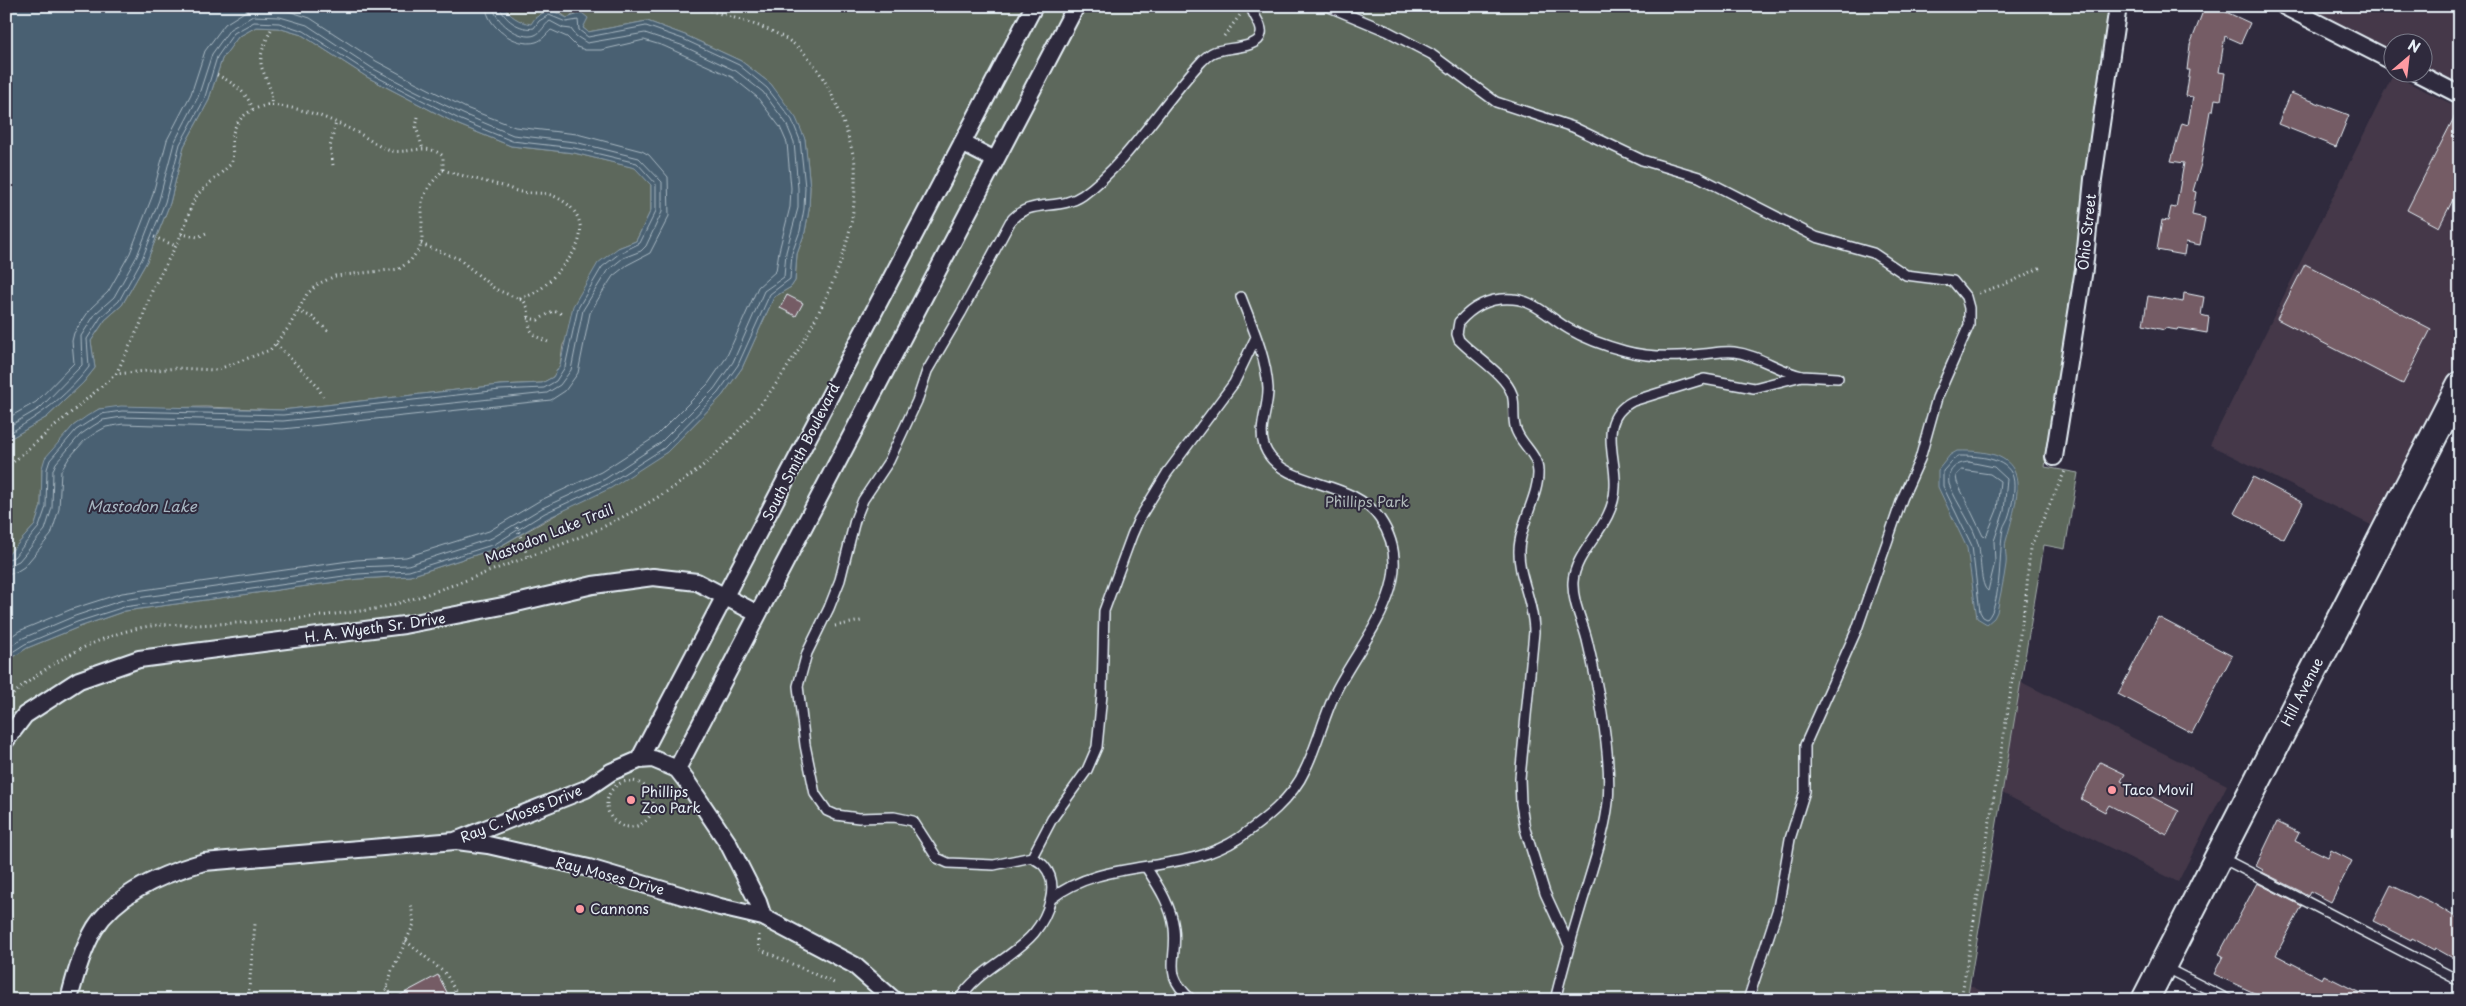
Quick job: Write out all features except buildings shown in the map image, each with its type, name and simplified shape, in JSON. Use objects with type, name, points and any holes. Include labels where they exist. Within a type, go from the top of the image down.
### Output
[{"type":"main road","name":"Hill Avenue","points":[[2145,1000],[2460,385]]},
{"type":"street","name":"South Smith Boulevard","points":[[639,760],[1034,6]]},
{"type":"street","points":[[677,769],[1076,6]]},
{"type":"street","name":"Ohio Street","points":[[2054,457],[2084,269],[2093,179],[2118,6]]},
{"type":"street","points":[[2284,6],[2384,57]]},
{"type":"street","points":[[2434,82],[2460,95]]},
{"type":"street","points":[[962,143],[995,160]]},
{"type":"street","name":"H. A. Wyeth Sr. Drive","points":[[6,740],[25,715],[79,680],[139,659],[404,625],[508,606],[593,585],[652,577],[697,582],[758,614]]},
{"type":"street","points":[[639,760],[653,759],[677,769],[728,843],[758,902],[763,917],[854,965],[894,1000]]},
{"type":"street","name":"Ray C. Moses Drive","points":[[69,1000],[85,948],[96,927],[104,917],[134,892],[185,868],[204,862],[455,841],[586,789],[611,772],[639,760]]},
{"type":"street","name":"Ray Moses Drive","points":[[455,841],[488,845],[589,868],[720,907],[763,917]]},
{"type":"lane","points":[[1327,6],[1387,31],[1431,54],[1496,102],[1573,127],[1642,160],[1699,177],[1816,237],[1873,253],[1906,276],[1953,281],[1966,297],[1970,317],[1967,331],[1937,398],[1920,459],[1902,499],[1857,629],[1805,746],[1805,791],[1790,838],[1778,908],[1748,1000]]},
{"type":"lane","points":[[1051,898],[1050,877],[1044,866],[1032,857],[994,865],[948,862],[937,858],[913,821],[894,817],[845,817],[827,811],[815,794],[805,745],[798,686],[807,654],[817,636],[840,580],[855,520],[863,500],[889,461],[917,401],[927,371],[1010,222],[1017,213],[1026,208],[1064,203],[1082,195],[1123,155],[1178,87],[1209,54],[1214,51],[1253,45],[1258,41],[1261,29],[1248,8]]},
{"type":"lane","points":[[959,1000],[986,971],[1017,949],[1034,933],[1051,898],[1061,890],[1089,878],[1209,853],[1226,846],[1280,805],[1304,772],[1338,688],[1377,624],[1390,591],[1393,554],[1387,530],[1380,518],[1358,498],[1345,491],[1285,470],[1270,458],[1261,434],[1268,390],[1263,359],[1241,297]]},
{"type":"lane","points":[[1569,945],[1545,893],[1526,829],[1520,793],[1534,632],[1533,608],[1522,574],[1519,548],[1522,526],[1538,472],[1533,455],[1515,430],[1514,402],[1508,386],[1459,340],[1457,328],[1459,322],[1481,304],[1499,299],[1516,299],[1535,306],[1554,320],[1586,337],[1623,351],[1655,356],[1733,352],[1755,357],[1784,371],[1802,376],[1838,378]]},
{"type":"lane","points":[[1032,857],[1052,819],[1087,770],[1097,746],[1102,694],[1104,611],[1132,535],[1139,519],[1167,473],[1234,383],[1256,337]]},
{"type":"lane","points":[[1555,1000],[1606,818],[1609,785],[1594,673],[1585,630],[1574,595],[1573,582],[1577,564],[1605,521],[1614,501],[1616,486],[1611,433],[1617,414],[1624,406],[1633,401],[1704,379],[1754,388],[1802,376]]},
{"type":"lane","points":[[2218,856],[2460,981]]},
{"type":"lane","points":[[1146,867],[1161,891],[1172,916],[1174,929],[1174,979],[1192,1000]]},
{"type":"lane","points":[[2162,966],[2229,1000]]},
{"type":"path","name":"Mastodon Lake Trail","points":[[6,701],[55,663],[103,639],[131,631],[159,624],[190,625],[267,620],[385,607],[454,585],[602,528],[647,503],[704,464],[735,433],[782,375],[801,345],[833,285],[848,244],[854,206],[855,165],[846,128],[830,93],[809,58],[790,41],[761,28],[697,6]]},
{"type":"path","points":[[1214,51],[1248,8]]},
{"type":"path","points":[[271,30],[262,50],[261,60],[262,70],[272,90],[272,106]]},
{"type":"path","points":[[217,75],[240,90],[250,101],[253,109]]},
{"type":"path","points":[[6,468],[116,374],[140,325],[154,288],[176,246],[188,210],[198,194],[231,164],[233,158],[232,138],[237,124],[244,114],[253,109],[272,106],[291,108],[336,122],[389,150],[423,148],[435,150],[443,156],[443,170],[430,185],[422,200],[421,244],[411,260],[400,269],[344,274],[324,280],[308,294],[289,327],[276,344],[262,353],[216,370],[177,368],[116,374]]},
{"type":"path","points":[[418,117],[416,127],[423,148]]},
{"type":"path","points":[[333,165],[330,147],[336,122]]},
{"type":"path","points":[[443,170],[520,192],[550,195],[566,202],[574,212],[579,221],[581,236],[578,246],[544,286],[531,296],[519,298]]},
{"type":"path","points":[[181,234],[198,237],[206,233]]},
{"type":"path","points":[[154,238],[176,246]]},
{"type":"path","points":[[421,244],[459,259],[495,289],[519,298],[526,304],[530,329],[540,339],[548,342]]},
{"type":"path","points":[[1966,297],[2013,281],[2043,266]]},
{"type":"path","points":[[298,311],[312,317],[328,331]]},
{"type":"path","points":[[528,318],[538,320],[553,312],[563,314]]},
{"type":"path","points":[[276,344],[315,383],[323,396]]},
{"type":"path","points":[[1961,1000],[2026,597],[2030,548],[2065,471]]},
{"type":"path","points":[[517,527],[528,557]]},
{"type":"path","points":[[817,636],[833,626],[861,621]]},
{"type":"path","points":[[6,693],[10,697]]},
{"type":"path","points":[[631,780],[645,785],[653,798],[652,814],[647,820],[633,827],[618,823],[608,812],[608,797],[616,785],[623,781],[631,780]]},
{"type":"path","points":[[383,1000],[414,924],[411,904]]},
{"type":"path","points":[[248,1000],[255,924]]},
{"type":"path","points":[[759,935],[759,949],[834,983]]},
{"type":"path","points":[[406,941],[446,974],[460,1000]]},
{"type":"path","points":[[387,987],[394,1000]]},
{"type":"shaded area","points":[[2305,6],[2460,6],[2460,84],[2434,71],[2434,32],[2384,32],[2384,46]]},
{"type":"shaded area","points":[[2390,82],[2407,82],[2460,108],[2460,354],[2371,525],[2210,445]]},
{"type":"shaded area","points":[[2021,682],[2227,785],[2178,882],[2002,793]]},
{"type":"shaded area","points":[[1969,985],[1999,1000],[1967,1000]]},
{"type":"green space","name":"Phillips Park","points":[[504,6],[2114,6],[2045,467],[2078,473],[2065,549],[2044,545],[1967,1000],[6,1000],[6,662],[27,648],[125,611],[358,579],[410,576],[497,548],[667,452],[722,396],[742,368],[774,297],[791,287],[795,281],[797,254],[805,232],[809,210],[810,187],[805,139],[771,84],[741,61],[685,35],[647,21],[588,32],[583,28],[584,23],[575,14],[567,18],[559,12],[541,13],[531,25],[515,18]]},
{"type":"green space","points":[[256,27],[278,28],[302,35],[367,77],[459,125],[511,146],[574,153],[636,168],[651,185],[651,210],[636,241],[618,248],[563,345],[560,365],[553,377],[542,383],[500,385],[282,410],[205,407],[99,409],[73,426],[42,468],[41,506],[35,525],[6,557],[6,441],[47,417],[83,383],[95,368],[91,341],[105,320],[122,305],[147,261],[170,203],[184,146],[208,102],[222,59],[238,37]]},
{"type":"water","name":"Mastodon Lake","points":[[6,6],[504,6],[515,18],[531,24],[535,18],[549,9],[567,18],[582,13],[588,18],[583,28],[588,32],[647,21],[685,35],[741,61],[771,84],[796,118],[805,139],[810,187],[809,210],[805,232],[797,254],[795,281],[791,287],[774,297],[742,368],[722,396],[667,452],[611,488],[548,518],[497,548],[410,576],[358,579],[125,611],[27,648],[6,662],[6,557],[35,525],[41,506],[42,468],[45,458],[73,426],[99,409],[121,406],[282,410],[500,385],[542,383],[553,377],[560,365],[573,306],[598,263],[618,248],[636,241],[651,210],[651,185],[635,168],[574,153],[511,146],[459,125],[367,77],[302,35],[278,28],[256,27],[238,37],[222,59],[208,102],[184,146],[170,203],[147,261],[122,305],[105,320],[91,341],[95,368],[83,383],[47,417],[6,441]]},
{"type":"water","points":[[1957,451],[1982,452],[1999,457],[2010,464],[2016,475],[2015,504],[2005,544],[2006,561],[2003,582],[1997,612],[1994,618],[1987,624],[1977,618],[1967,548],[1938,487],[1938,470],[1950,455]]},
{"type":"place","name":"Taco Movil","points":[[2112,790]]},
{"type":"place","name":"Phillips Zoo Park","points":[[631,800]]},
{"type":"place","name":"Cannons","points":[[580,909]]}]
